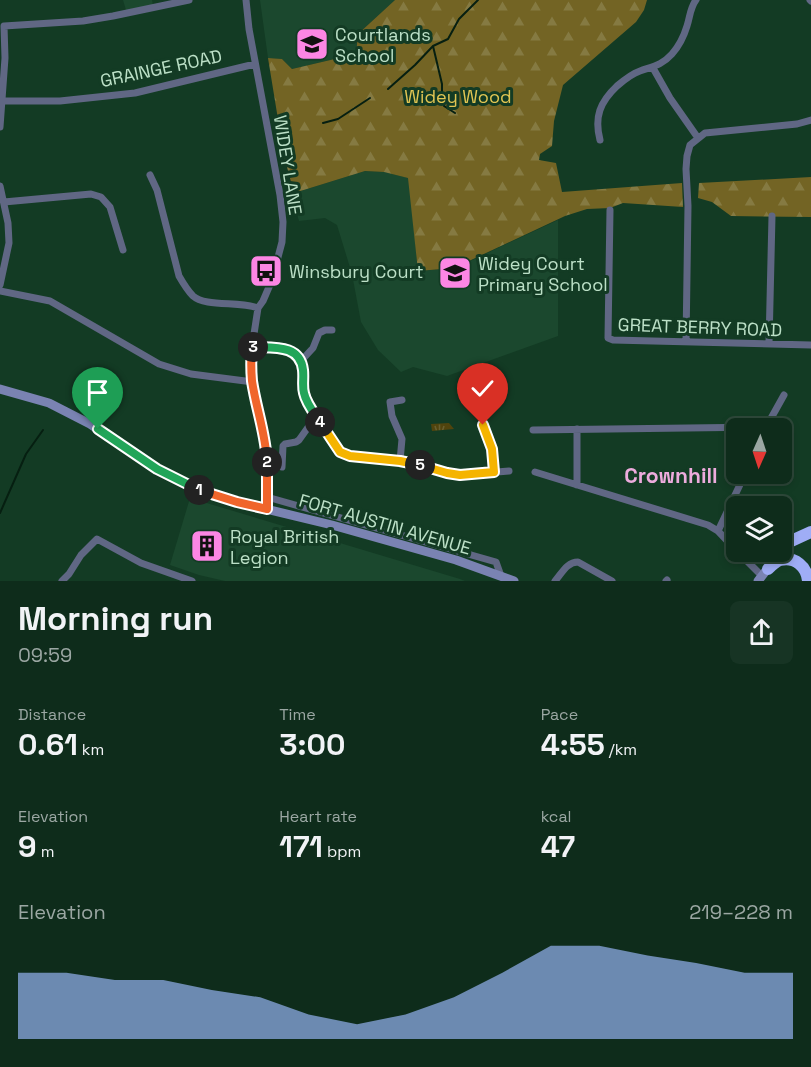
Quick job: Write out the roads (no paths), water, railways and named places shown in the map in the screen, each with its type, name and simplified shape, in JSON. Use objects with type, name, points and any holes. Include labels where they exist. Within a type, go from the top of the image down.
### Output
[{"type":"highway","points":[[792,541],[811,532]]},
{"type":"highway","points":[[763,574],[780,560],[791,559],[802,565],[808,581]]},
{"type":"main road","name":"FORT AUSTIN AVENUE","points":[[0,388],[49,403],[90,424],[157,469],[206,493],[456,560],[514,581]]},
{"type":"street","points":[[0,127],[5,58],[4,26],[83,21],[189,0]]},
{"type":"street","name":"WIDEY LANE","points":[[246,0],[249,29],[283,222],[282,242],[272,280],[258,308],[252,347],[253,382],[266,444],[267,509]]},
{"type":"street","points":[[600,140],[597,128],[601,105],[609,94],[628,77],[653,68],[673,53],[682,40],[690,10],[696,0]]},
{"type":"street","name":"GRAINGE ROAD","points":[[2,101],[60,101],[135,93],[255,64]]},
{"type":"street","points":[[653,68],[670,98],[698,138]]},
{"type":"street","points":[[686,342],[687,163],[690,145],[705,133],[797,124],[811,120]]},
{"type":"street","points":[[150,174],[157,190],[179,276],[184,287],[198,300],[258,308]]},
{"type":"street","points":[[0,186],[8,223],[9,243],[0,285]]},
{"type":"street","points":[[4,202],[91,194],[101,197],[110,207],[123,250]]},
{"type":"street","name":"GREAT BERRY ROAD","points":[[610,210],[608,338],[613,340],[811,345]]},
{"type":"street","points":[[769,344],[772,216]]},
{"type":"street","points":[[0,291],[50,301],[159,364],[172,369],[191,374],[253,382]]},
{"type":"street","points":[[314,325],[319,333]]},
{"type":"street","points":[[301,361],[313,348],[319,333],[332,330]]},
{"type":"street","points":[[252,347],[287,349],[301,361],[305,399],[340,452],[350,456],[416,464],[460,475],[510,471]]},
{"type":"street","points":[[771,418],[784,395]]},
{"type":"street","points":[[400,461],[402,439],[392,416],[390,402],[402,400]]},
{"type":"street","points":[[282,467],[285,444],[299,440],[305,430],[318,419]]},
{"type":"street","points":[[483,425],[492,449],[494,472]]},
{"type":"street","points":[[533,429],[726,428]]},
{"type":"street","points":[[577,429],[577,485]]},
{"type":"street","points":[[535,472],[708,525],[726,539]]},
{"type":"street","points":[[718,531],[739,484]]},
{"type":"street","name":"FORT AUSTIN AVENUE","points":[[267,497],[496,562],[501,576]]},
{"type":"street","points":[[62,581],[81,555],[97,539],[141,563],[187,580]]},
{"type":"street","points":[[555,581],[568,565],[578,562],[612,581]]},
{"type":"street","points":[[749,562],[763,574]]},
{"type":"waterway","points":[[388,89],[433,46],[448,39],[459,19],[478,0]]},
{"type":"waterway","points":[[433,46],[442,84],[444,106],[455,113]]},
{"type":"waterway","points":[[323,123],[338,119],[370,98]]},
{"type":"waterway","points":[[0,513],[26,454],[43,430]]},
{"type":"place","name":"Courtlands School","points":[[312,44]]},
{"type":"place","name":"Winsbury Court","points":[[266,271]]},
{"type":"place","name":"Widey Court Primary School","points":[[455,273]]},
{"type":"place","name":"Royal British Legion","points":[[207,546]]},
{"type":"district","name":"Crownhill","points":[[671,475]]},
{"type":"park label","name":"Widey Wood","points":[[458,96]]}]
